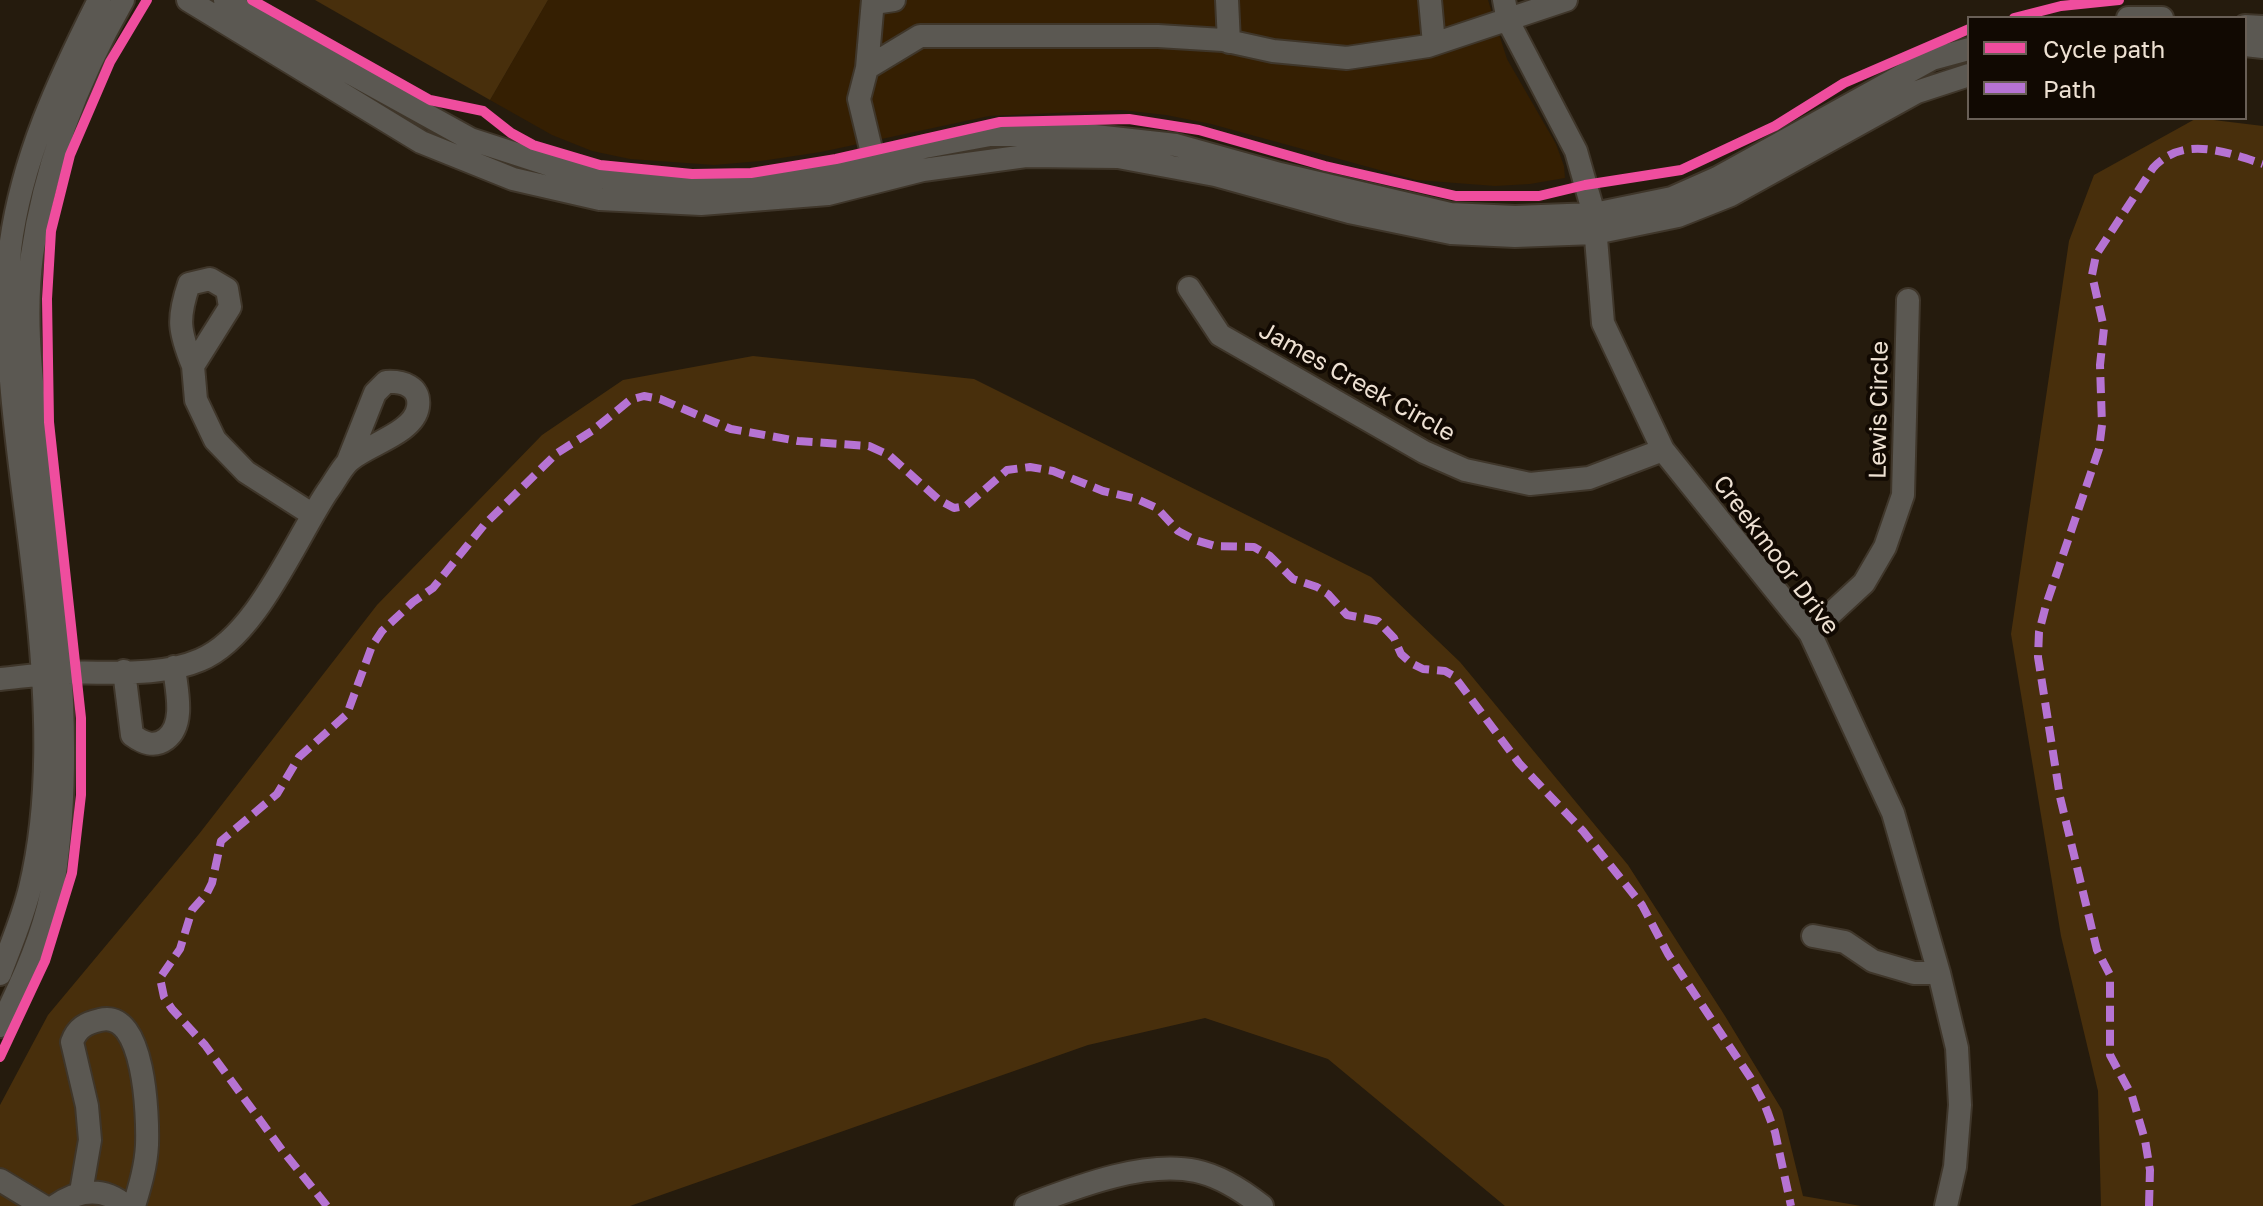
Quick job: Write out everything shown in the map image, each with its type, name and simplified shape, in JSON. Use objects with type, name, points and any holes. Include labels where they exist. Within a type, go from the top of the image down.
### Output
[{"type":"street","points":[[0,1026],[26,974],[54,881],[61,774],[7,364],[10,249],[21,191],[43,122],[65,68],[99,0]]},
{"type":"street","points":[[0,974],[30,888],[38,840],[56,613],[30,365],[32,256],[63,126],[82,79],[123,0]]},
{"type":"street","points":[[188,0],[421,142],[513,179],[600,199],[701,204],[828,194],[925,147],[990,135],[1086,135],[1176,145],[1280,174],[1450,214],[1594,223],[1678,216],[1731,195],[1917,92],[1967,76]]},
{"type":"street","points":[[225,0],[470,139],[578,174],[694,188],[876,171]]},
{"type":"street","points":[[1227,0],[1229,42]]},
{"type":"street","points":[[1430,0],[1434,44]]},
{"type":"street","points":[[867,68],[920,36],[1158,36],[1347,58],[1434,44],[1506,10],[1566,0]]},
{"type":"street","points":[[876,171],[859,99],[881,1]]},
{"type":"street","name":"Creekmoor Drive","points":[[1506,10],[1576,151],[1594,223],[1603,323],[1663,450],[1810,633],[1893,813],[1957,1048],[1960,1105],[1955,1167],[1946,1206]]},
{"type":"street","points":[[1594,223],[1672,198],[1717,178],[1932,59],[1967,50]]},
{"type":"street","name":"James Creek Circle","points":[[1189,288],[1220,335],[1424,452],[1465,470],[1530,484],[1589,478],[1663,450]]},
{"type":"street","name":"Lewis Circle","points":[[1810,633],[1864,583],[1885,547],[1903,495],[1908,300]]},
{"type":"street","points":[[193,366],[196,400],[215,440],[246,472],[313,515]]},
{"type":"street","points":[[0,679],[158,670],[199,661],[226,646],[250,618],[348,461]]},
{"type":"street","points":[[124,671],[132,735],[144,743],[159,744],[173,734],[177,723],[174,667]]},
{"type":"street","points":[[1813,936],[1845,942],[1873,961],[1914,973],[1939,973]]},
{"type":"street","points":[[81,1192],[90,1140],[87,1106],[72,1042],[80,1028],[106,1018],[114,1019],[127,1029],[134,1045],[145,1102],[147,1145],[144,1175],[134,1206]]},
{"type":"street","points":[[1026,1206],[1096,1180],[1162,1169],[1195,1170],[1221,1179],[1262,1206]]},
{"type":"street","points":[[0,1180],[43,1206]]},
{"type":"street","points":[[55,1206],[81,1192],[98,1192],[119,1199],[126,1206]]},
{"type":"shaded area","points":[[315,0],[548,0],[490,100]]},
{"type":"shaded area","points":[[548,0],[1488,0],[1507,59],[1556,144],[1565,178],[1495,186],[1416,180],[1211,124],[1121,110],[989,116],[821,152],[761,161],[714,165],[630,159],[592,151],[552,135],[490,100]]},
{"type":"shaded area","points":[[2193,120],[2263,126],[2263,1206],[2101,1206],[2098,1091],[2061,936],[2011,634],[2069,241],[2094,175]]},
{"type":"shaded area","points":[[753,356],[974,379],[1371,577],[1460,662],[1628,865],[1782,1110],[1803,1196],[1861,1206],[1505,1206],[1328,1059],[1205,1018],[1088,1045],[630,1206],[0,1206],[0,1105],[48,1015],[199,834],[377,605],[542,435],[623,380]]},
{"type":"marked path","points":[[2149,1206],[2150,1170],[2145,1140],[2132,1096],[2110,1055],[2110,975],[2097,950],[2060,797],[2038,657],[2039,632],[2099,449],[2102,425],[2100,365],[2104,328],[2092,275],[2096,255],[2153,168],[2165,158],[2191,149],[2205,149],[2263,164]]},
{"type":"marked path","points":[[327,1206],[205,1045],[172,1009],[164,997],[160,978],[180,949],[192,910],[212,883],[221,841],[277,794],[299,757],[347,714],[372,646],[382,631],[433,588],[484,525],[557,453],[592,431],[630,400],[644,396],[660,399],[731,429],[798,441],[869,446],[889,455],[939,500],[954,508],[966,506],[1007,470],[1030,467],[1053,471],[1157,508],[1178,531],[1195,540],[1215,546],[1254,547],[1270,556],[1293,579],[1328,594],[1347,615],[1378,621],[1411,663],[1454,676],[1519,763],[1583,831],[1642,905],[1668,954],[1764,1103],[1775,1132],[1791,1206]]},
{"type":"cycle path","points":[[0,1057],[45,961],[72,873],[81,795],[81,718],[49,422],[47,299],[51,231],[70,155],[110,62],[147,0]]},
{"type":"cycle path","points":[[252,0],[430,100],[483,111],[511,133],[533,145],[600,165],[692,174],[751,173],[836,159],[1000,122],[1129,119],[1199,130],[1325,166],[1456,196],[1539,196],[1585,185],[1681,170],[1775,126],[1844,83],[1967,30]]},
{"type":"cycle path","points":[[2022,16],[2061,6],[2119,0]]}]
